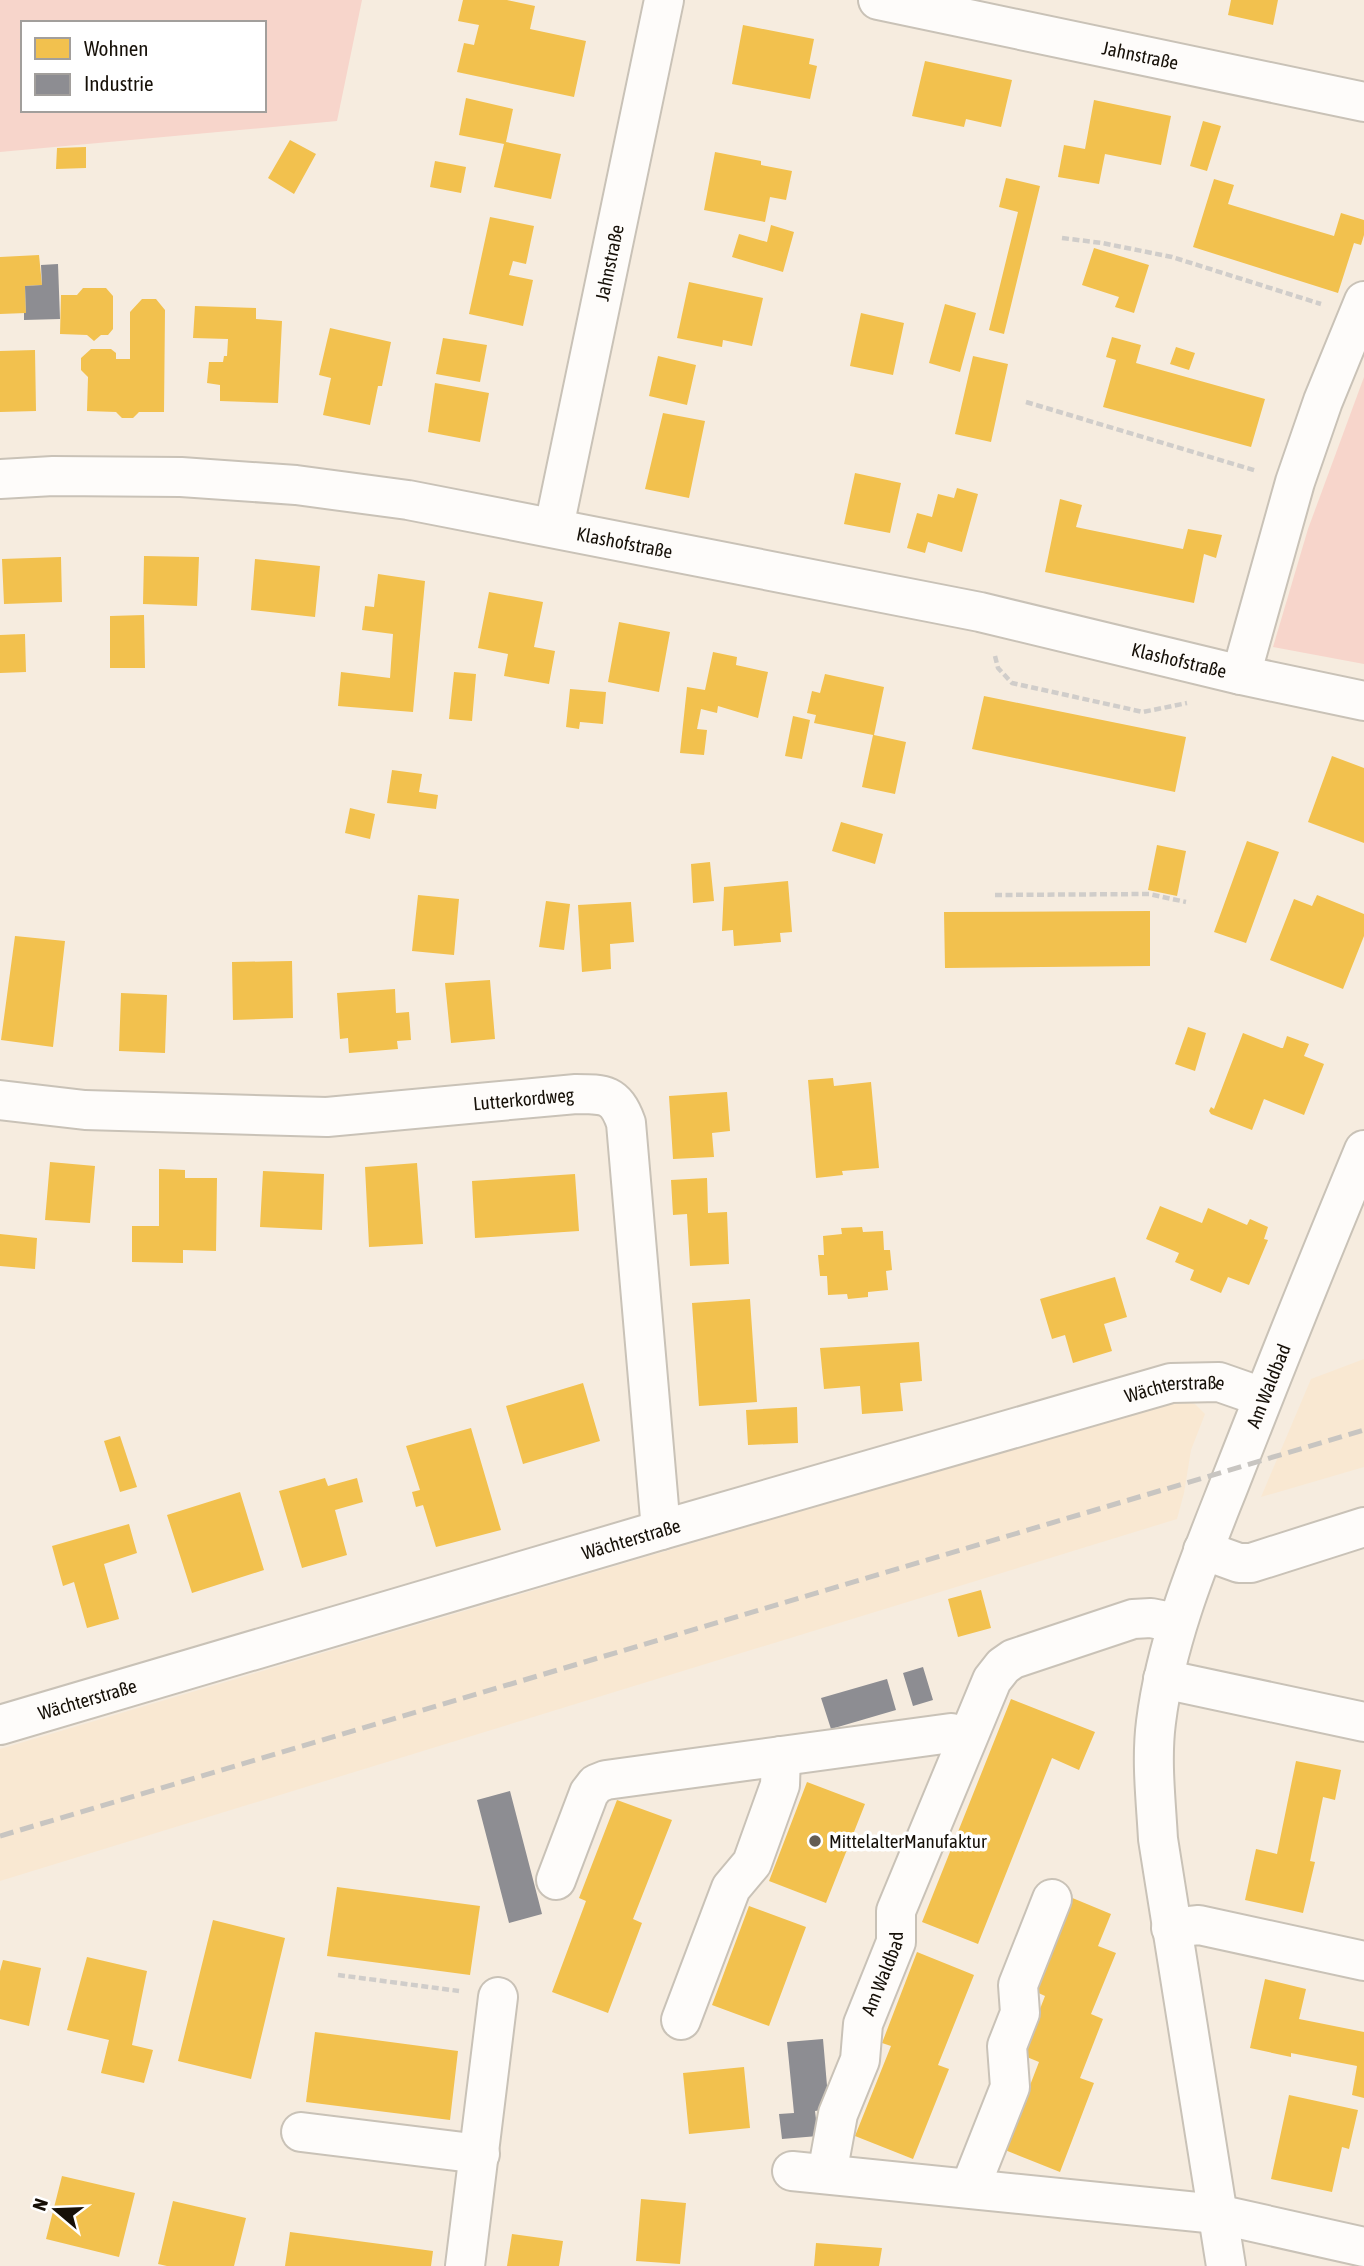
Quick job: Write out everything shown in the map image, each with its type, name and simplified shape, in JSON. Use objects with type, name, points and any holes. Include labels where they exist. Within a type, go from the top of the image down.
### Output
[{"type":"street","name":"Jahnstraße","points":[[554,527],[664,0]]},
{"type":"street","name":"Jahnstraße","points":[[878,0],[918,4],[1364,102]]},
{"type":"street","name":"Klashofstraße","points":[[1241,675],[1295,482],[1323,401],[1361,308]]},
{"type":"street","name":"Klashofstraße","points":[[0,478],[181,477],[296,485],[408,500],[980,612],[1241,675],[1364,701]]},
{"type":"street","name":"Lutterkordweg","points":[[0,1100],[85,1110],[327,1116],[576,1094],[597,1094],[612,1098],[621,1109],[626,1123],[661,1530]]},
{"type":"street","name":"Am Waldbad","points":[[1226,2266],[1158,1839],[1154,1770],[1156,1724],[1163,1679],[1177,1623],[1203,1550],[1364,1150]]},
{"type":"street","name":"Wächterstraße","points":[[0,1725],[1171,1383],[1219,1382],[1262,1398]]},
{"type":"street","points":[[1203,1550],[1239,1563],[1251,1563],[1364,1527]]},
{"type":"street","name":"Am Waldbad","points":[[1177,1623],[1151,1618],[1133,1619],[1013,1659],[1003,1666],[992,1680],[896,1911],[896,1942],[863,2024],[860,2060],[810,2173],[1217,2214],[1364,2247]]},
{"type":"street","points":[[1163,1679],[1364,1722]]},
{"type":"street","points":[[556,1880],[589,1793],[596,1784],[615,1778],[951,1733],[967,1738]]},
{"type":"street","points":[[681,2020],[731,1888],[752,1863],[780,1785],[781,1756]]},
{"type":"street","points":[[970,2188],[1010,2087],[1007,2046],[1020,2013],[1018,1985],[1052,1899]]},
{"type":"street","points":[[1171,1928],[1199,1925],[1364,1961]]},
{"type":"street","points":[[465,2266],[498,1997]]},
{"type":"street","points":[[301,2132],[480,2154]]},
{"type":"path","points":[[1062,238],[1172,257],[1361,308]]},
{"type":"path","points":[[1026,402],[1295,482]]},
{"type":"path","points":[[980,612],[998,668],[1012,682],[1143,712],[1190,703]]},
{"type":"path","points":[[995,895],[1149,894],[1186,902]]},
{"type":"path","points":[[338,1975],[498,1997]]},
{"type":"shaded area","points":[[0,0],[362,0],[337,121],[0,152]]},
{"type":"shaded area","points":[[1364,377],[1364,664],[1273,647],[1308,529]]},
{"type":"shaded area","points":[[1364,1359],[1364,1467],[1261,1497],[1311,1379]]},
{"type":"shaded area","points":[[1183,1401],[1195,1404],[1205,1414],[1191,1450],[1177,1519],[0,1881],[0,1749],[1168,1402]]},
{"type":"building: Wohnen","points":[[463,0],[507,0],[535,6],[530,29],[586,41],[574,97],[457,72],[464,43],[474,45],[479,25],[458,21]]},
{"type":"building: Wohnen","points":[[1231,0],[1278,0],[1273,25],[1228,15]]},
{"type":"building: Wohnen","points":[[743,25],[814,39],[809,64],[817,66],[810,99],[732,84]]},
{"type":"building: Wohnen","points":[[925,61],[1012,80],[1001,127],[966,119],[964,127],[912,116]]},
{"type":"building: Wohnen","points":[[466,98],[513,109],[506,142],[561,154],[551,199],[494,187],[504,144],[459,135]]},
{"type":"building: Wohnen","points":[[1094,100],[1171,116],[1161,165],[1105,154],[1099,184],[1058,177],[1064,145],[1085,149]]},
{"type":"building: Wohnen","points":[[1203,121],[1221,126],[1207,171],[1190,166]]},
{"type":"building: Wohnen","points":[[290,140],[316,154],[294,194],[268,178]]},
{"type":"building: Wohnen","points":[[86,147],[86,168],[56,169],[57,148]]},
{"type":"building: Wohnen","points":[[715,152],[761,161],[761,165],[792,171],[786,200],[770,197],[765,222],[704,210]]},
{"type":"building: Wohnen","points":[[435,161],[466,167],[461,193],[430,187]]},
{"type":"building: Wohnen","points":[[1006,178],[1040,186],[1004,334],[989,330],[1018,212],[999,207]]},
{"type":"building: Wohnen","points":[[1214,179],[1234,185],[1228,204],[1334,236],[1341,213],[1364,220],[1361,245],[1354,243],[1338,293],[1193,247]]},
{"type":"building: Wohnen","points":[[490,217],[534,226],[526,264],[513,261],[509,275],[533,280],[523,326],[469,314]]},
{"type":"building: Wohnen","points":[[771,225],[794,232],[783,272],[732,257],[739,234],[767,242]]},
{"type":"building: Wohnen","points":[[1094,248],[1149,265],[1134,313],[1115,307],[1119,297],[1082,285]]},
{"type":"building: Wohnen","points":[[39,255],[42,285],[25,286],[26,313],[0,314],[0,257]]},
{"type":"building: Wohnen","points":[[689,282],[763,298],[752,346],[723,340],[722,347],[677,338]]},
{"type":"building: Wohnen","points":[[83,288],[106,288],[113,296],[113,329],[108,335],[101,335],[94,341],[87,335],[60,334],[61,295],[77,295]]},
{"type":"building: Wohnen","points":[[142,299],[156,299],[165,310],[164,412],[139,412],[133,418],[122,418],[116,412],[87,411],[88,377],[81,370],[81,358],[91,349],[111,349],[116,353],[116,359],[130,359],[130,312]]},
{"type":"building: Wohnen","points":[[945,304],[976,313],[960,372],[929,363]]},
{"type":"building: Wohnen","points":[[195,306],[256,308],[256,319],[282,321],[278,403],[220,401],[220,385],[207,383],[209,362],[223,362],[224,356],[227,356],[228,339],[193,338]]},
{"type":"building: Wohnen","points":[[861,313],[904,323],[893,375],[850,366]]},
{"type":"building: Wohnen","points":[[330,328],[391,342],[370,425],[323,415],[331,378],[319,375]]},
{"type":"building: Wohnen","points":[[1112,337],[1141,345],[1136,363],[1265,399],[1251,447],[1103,407],[1116,360],[1106,357]]},
{"type":"building: Wohnen","points":[[443,338],[487,345],[480,382],[436,374]]},
{"type":"building: Wohnen","points":[[1176,347],[1195,353],[1189,370],[1170,364]]},
{"type":"building: Wohnen","points":[[35,350],[36,411],[0,412],[0,351]]},
{"type":"building: Wohnen","points":[[658,356],[696,365],[687,405],[649,396]]},
{"type":"building: Wohnen","points":[[973,356],[1008,364],[991,442],[955,434]]},
{"type":"building: Wohnen","points":[[435,383],[489,393],[480,442],[428,432]]},
{"type":"building: Wohnen","points":[[663,413],[705,421],[689,498],[645,489]]},
{"type":"building: Wohnen","points":[[855,473],[901,483],[890,533],[844,524]]},
{"type":"building: Wohnen","points":[[957,488],[978,494],[962,552],[928,542],[925,553],[907,548],[917,513],[932,517],[938,494],[954,498]]},
{"type":"building: Wohnen","points":[[1060,499],[1082,505],[1076,527],[1183,549],[1188,529],[1222,535],[1216,558],[1204,554],[1194,603],[1045,572]]},
{"type":"building: Wohnen","points":[[144,556],[199,557],[197,606],[143,604]]},
{"type":"building: Wohnen","points":[[61,557],[62,602],[4,604],[2,559]]},
{"type":"building: Wohnen","points":[[255,559],[320,566],[315,617],[251,610]]},
{"type":"building: Wohnen","points":[[378,574],[425,581],[413,712],[338,706],[341,672],[390,678],[393,634],[362,630],[365,606],[374,607]]},
{"type":"building: Wohnen","points":[[489,592],[543,602],[534,647],[555,651],[549,684],[504,676],[508,654],[478,648]]},
{"type":"building: Wohnen","points":[[144,615],[145,668],[110,668],[110,616]]},
{"type":"building: Wohnen","points":[[619,622],[670,632],[659,692],[608,682]]},
{"type":"building: Wohnen","points":[[25,634],[26,672],[0,673],[0,635]]},
{"type":"building: Wohnen","points":[[713,652],[737,657],[736,665],[768,672],[758,718],[718,706],[717,713],[701,709],[697,729],[707,730],[704,755],[680,753],[687,687],[705,690]]},
{"type":"building: Wohnen","points":[[454,672],[476,674],[472,721],[449,719]]},
{"type":"building: Wohnen","points":[[825,674],[884,687],[874,735],[906,742],[895,794],[862,787],[873,735],[814,723],[816,715],[807,713],[812,691],[820,693]]},
{"type":"building: Wohnen","points":[[570,689],[606,692],[603,724],[580,722],[579,729],[566,727]]},
{"type":"building: Wohnen","points":[[984,696],[1186,737],[1175,792],[972,749]]},
{"type":"building: Wohnen","points":[[793,716],[810,720],[802,759],[785,756]]},
{"type":"building: Wohnen","points":[[1332,756],[1364,768],[1364,843],[1308,822]]},
{"type":"building: Wohnen","points":[[392,770],[422,774],[419,792],[438,795],[436,809],[387,803]]},
{"type":"building: Wohnen","points":[[350,808],[375,814],[370,839],[345,833]]},
{"type":"building: Wohnen","points":[[841,822],[883,834],[875,864],[832,851]]},
{"type":"building: Wohnen","points":[[1247,841],[1279,852],[1246,943],[1214,932]]},
{"type":"building: Wohnen","points":[[1157,845],[1186,851],[1177,896],[1148,890]]},
{"type":"building: Wohnen","points":[[710,862],[714,901],[693,903],[691,864]]},
{"type":"building: Wohnen","points":[[788,881],[792,932],[780,933],[781,942],[734,946],[733,930],[722,931],[724,887]]},
{"type":"building: Wohnen","points":[[418,895],[459,899],[454,955],[412,951]]},
{"type":"building: Wohnen","points":[[1317,895],[1364,914],[1364,936],[1343,989],[1270,960],[1294,899],[1312,906]]},
{"type":"building: Wohnen","points":[[546,901],[570,904],[564,950],[539,947]]},
{"type":"building: Wohnen","points":[[631,902],[634,942],[610,944],[611,969],[582,972],[578,905]]},
{"type":"building: Wohnen","points":[[1150,911],[1150,966],[945,968],[944,912]]},
{"type":"building: Wohnen","points":[[15,936],[65,941],[53,1047],[1,1040]]},
{"type":"building: Wohnen","points":[[292,961],[293,1018],[233,1020],[232,962]]},
{"type":"building: Wohnen","points":[[490,980],[495,1039],[451,1043],[445,983]]},
{"type":"building: Wohnen","points":[[395,989],[396,1013],[409,1012],[411,1040],[397,1041],[398,1049],[349,1053],[348,1038],[340,1039],[337,993]]},
{"type":"building: Wohnen","points":[[121,993],[167,995],[165,1053],[119,1051]]},
{"type":"building: Wohnen","points":[[1188,1027],[1206,1033],[1195,1071],[1175,1064]]},
{"type":"building: Wohnen","points":[[1243,1033],[1281,1048],[1287,1036],[1309,1044],[1304,1056],[1324,1064],[1304,1115],[1264,1099],[1252,1130],[1211,1114],[1209,1111],[1211,1107],[1214,1109]]},
{"type":"building: Wohnen","points":[[833,1078],[834,1086],[871,1082],[879,1168],[842,1171],[843,1175],[816,1178],[808,1080]]},
{"type":"building: Wohnen","points":[[727,1092],[730,1131],[712,1133],[714,1157],[673,1159],[669,1096]]},
{"type":"building: Wohnen","points":[[50,1162],[95,1166],[90,1223],[45,1220]]},
{"type":"building: Wohnen","points":[[417,1163],[423,1244],[369,1247],[365,1167]]},
{"type":"building: Wohnen","points":[[159,1169],[185,1170],[185,1178],[217,1178],[216,1251],[183,1250],[183,1263],[132,1262],[132,1226],[159,1226]]},
{"type":"building: Wohnen","points":[[263,1171],[324,1174],[322,1230],[260,1227]]},
{"type":"building: Wohnen","points":[[575,1174],[579,1231],[475,1238],[472,1181]]},
{"type":"building: Wohnen","points":[[707,1178],[708,1213],[727,1212],[729,1264],[690,1266],[687,1214],[673,1215],[671,1180]]},
{"type":"building: Wohnen","points":[[1160,1206],[1202,1223],[1208,1208],[1247,1225],[1250,1219],[1268,1227],[1264,1239],[1268,1240],[1249,1285],[1228,1277],[1221,1293],[1190,1280],[1194,1270],[1175,1262],[1179,1253],[1146,1239]]},
{"type":"building: Wohnen","points":[[862,1227],[863,1232],[883,1231],[884,1250],[890,1250],[892,1270],[886,1271],[888,1290],[868,1292],[868,1297],[848,1299],[847,1294],[828,1295],[827,1276],[820,1276],[818,1255],[824,1255],[823,1236],[842,1234],[841,1228]]},
{"type":"building: Wohnen","points":[[0,1234],[37,1238],[35,1269],[0,1266]]},
{"type":"building: Wohnen","points":[[1115,1277],[1127,1317],[1104,1324],[1112,1351],[1073,1363],[1065,1335],[1052,1339],[1040,1299]]},
{"type":"building: Wohnen","points":[[750,1299],[757,1402],[699,1406],[692,1303]]},
{"type":"building: Wohnen","points":[[919,1342],[922,1381],[900,1383],[903,1411],[862,1414],[860,1386],[824,1389],[820,1348]]},
{"type":"building: Wohnen","points":[[583,1383],[600,1441],[523,1464],[506,1406]]},
{"type":"building: Wohnen","points":[[797,1407],[798,1443],[748,1445],[746,1410]]},
{"type":"building: Wohnen","points":[[471,1428],[501,1530],[436,1547],[423,1505],[416,1507],[412,1492],[420,1490],[406,1446]]},
{"type":"building: Wohnen","points":[[120,1436],[137,1487],[120,1492],[104,1441]]},
{"type":"building: Wohnen","points":[[325,1478],[328,1486],[357,1478],[363,1502],[335,1510],[347,1555],[302,1568],[279,1491]]},
{"type":"building: Wohnen","points":[[240,1492],[264,1570],[192,1593],[167,1515]]},
{"type":"building: Wohnen","points":[[129,1524],[137,1553],[104,1564],[119,1619],[87,1628],[74,1582],[63,1586],[52,1546]]},
{"type":"building: Wohnen","points":[[981,1590],[991,1628],[958,1637],[948,1599]]},
{"type":"building: Wohnen","points":[[1011,1699],[1095,1732],[1079,1770],[1052,1758],[978,1944],[922,1922]]},
{"type":"building: Wohnen","points":[[1296,1761],[1341,1770],[1335,1800],[1323,1797],[1310,1861],[1315,1862],[1303,1913],[1245,1900],[1256,1849],[1277,1854]]},
{"type":"building: Wohnen","points":[[807,1782],[865,1804],[826,1903],[769,1881]]},
{"type":"building: Wohnen","points":[[617,1800],[672,1820],[633,1919],[642,1923],[608,2013],[552,1992],[586,1901],[579,1898]]},
{"type":"building: Wohnen","points":[[337,1887],[480,1906],[470,1975],[327,1956]]},
{"type":"building: Wohnen","points":[[1070,1897],[1111,1914],[1098,1946],[1116,1953],[1091,2014],[1103,2019],[1080,2078],[1094,2083],[1060,2172],[1005,2150],[1039,2062],[1022,2055],[1045,1996],[1032,1990]]},
{"type":"building: Wohnen","points":[[749,1906],[806,1927],[769,2026],[712,2005]]},
{"type":"building: Wohnen","points":[[213,1920],[285,1938],[251,2079],[178,2061]]},
{"type":"building: Wohnen","points":[[917,1952],[974,1975],[938,2065],[949,2069],[913,2159],[855,2136],[891,2046],[882,2043]]},
{"type":"building: Wohnen","points":[[87,1957],[147,1971],[132,2045],[153,2050],[144,2083],[101,2073],[109,2040],[67,2030]]},
{"type":"building: Wohnen","points":[[3,1960],[41,1968],[29,2026],[0,2019],[0,1971]]},
{"type":"building: Wohnen","points":[[1265,1979],[1306,1989],[1299,2019],[1364,2032],[1364,2098],[1352,2095],[1357,2066],[1250,2048]]},
{"type":"building: Wohnen","points":[[315,2032],[458,2051],[450,2120],[306,2102]]},
{"type":"building: Wohnen","points":[[744,2067],[750,2128],[689,2134],[683,2073]]},
{"type":"building: Wohnen","points":[[1289,2095],[1358,2110],[1349,2149],[1342,2147],[1332,2192],[1271,2179]]},
{"type":"building: Wohnen","points":[[62,2176],[135,2193],[119,2257],[46,2239]]},
{"type":"building: Wohnen","points":[[641,2199],[686,2203],[680,2264],[636,2261]]},
{"type":"building: Wohnen","points":[[173,2201],[246,2218],[234,2266],[158,2264]]},
{"type":"building: Wohnen","points":[[290,2232],[433,2251],[431,2266],[285,2266]]},
{"type":"building: Wohnen","points":[[512,2234],[563,2241],[559,2266],[507,2266]]},
{"type":"building: Wohnen","points":[[816,2243],[882,2248],[879,2266],[814,2266]]},
{"type":"building: Industrie","points":[[58,264],[60,319],[24,320],[25,286],[42,285],[41,265]]},
{"type":"building: Industrie","points":[[923,1667],[933,1700],[913,1706],[903,1673]]},
{"type":"building: Industrie","points":[[887,1679],[896,1710],[831,1729],[821,1698]]},
{"type":"building: Industrie","points":[[510,1791],[542,1914],[509,1923],[477,1800]]},
{"type":"building: Industrie","points":[[823,2039],[829,2109],[815,2111],[818,2136],[782,2139],[779,2114],[794,2113],[787,2042]]},
{"type":"railway","points":[[0,1836],[1364,1430]]},
{"type":"place","name":"MittelalterManufaktur","points":[[815,1841]]}]
